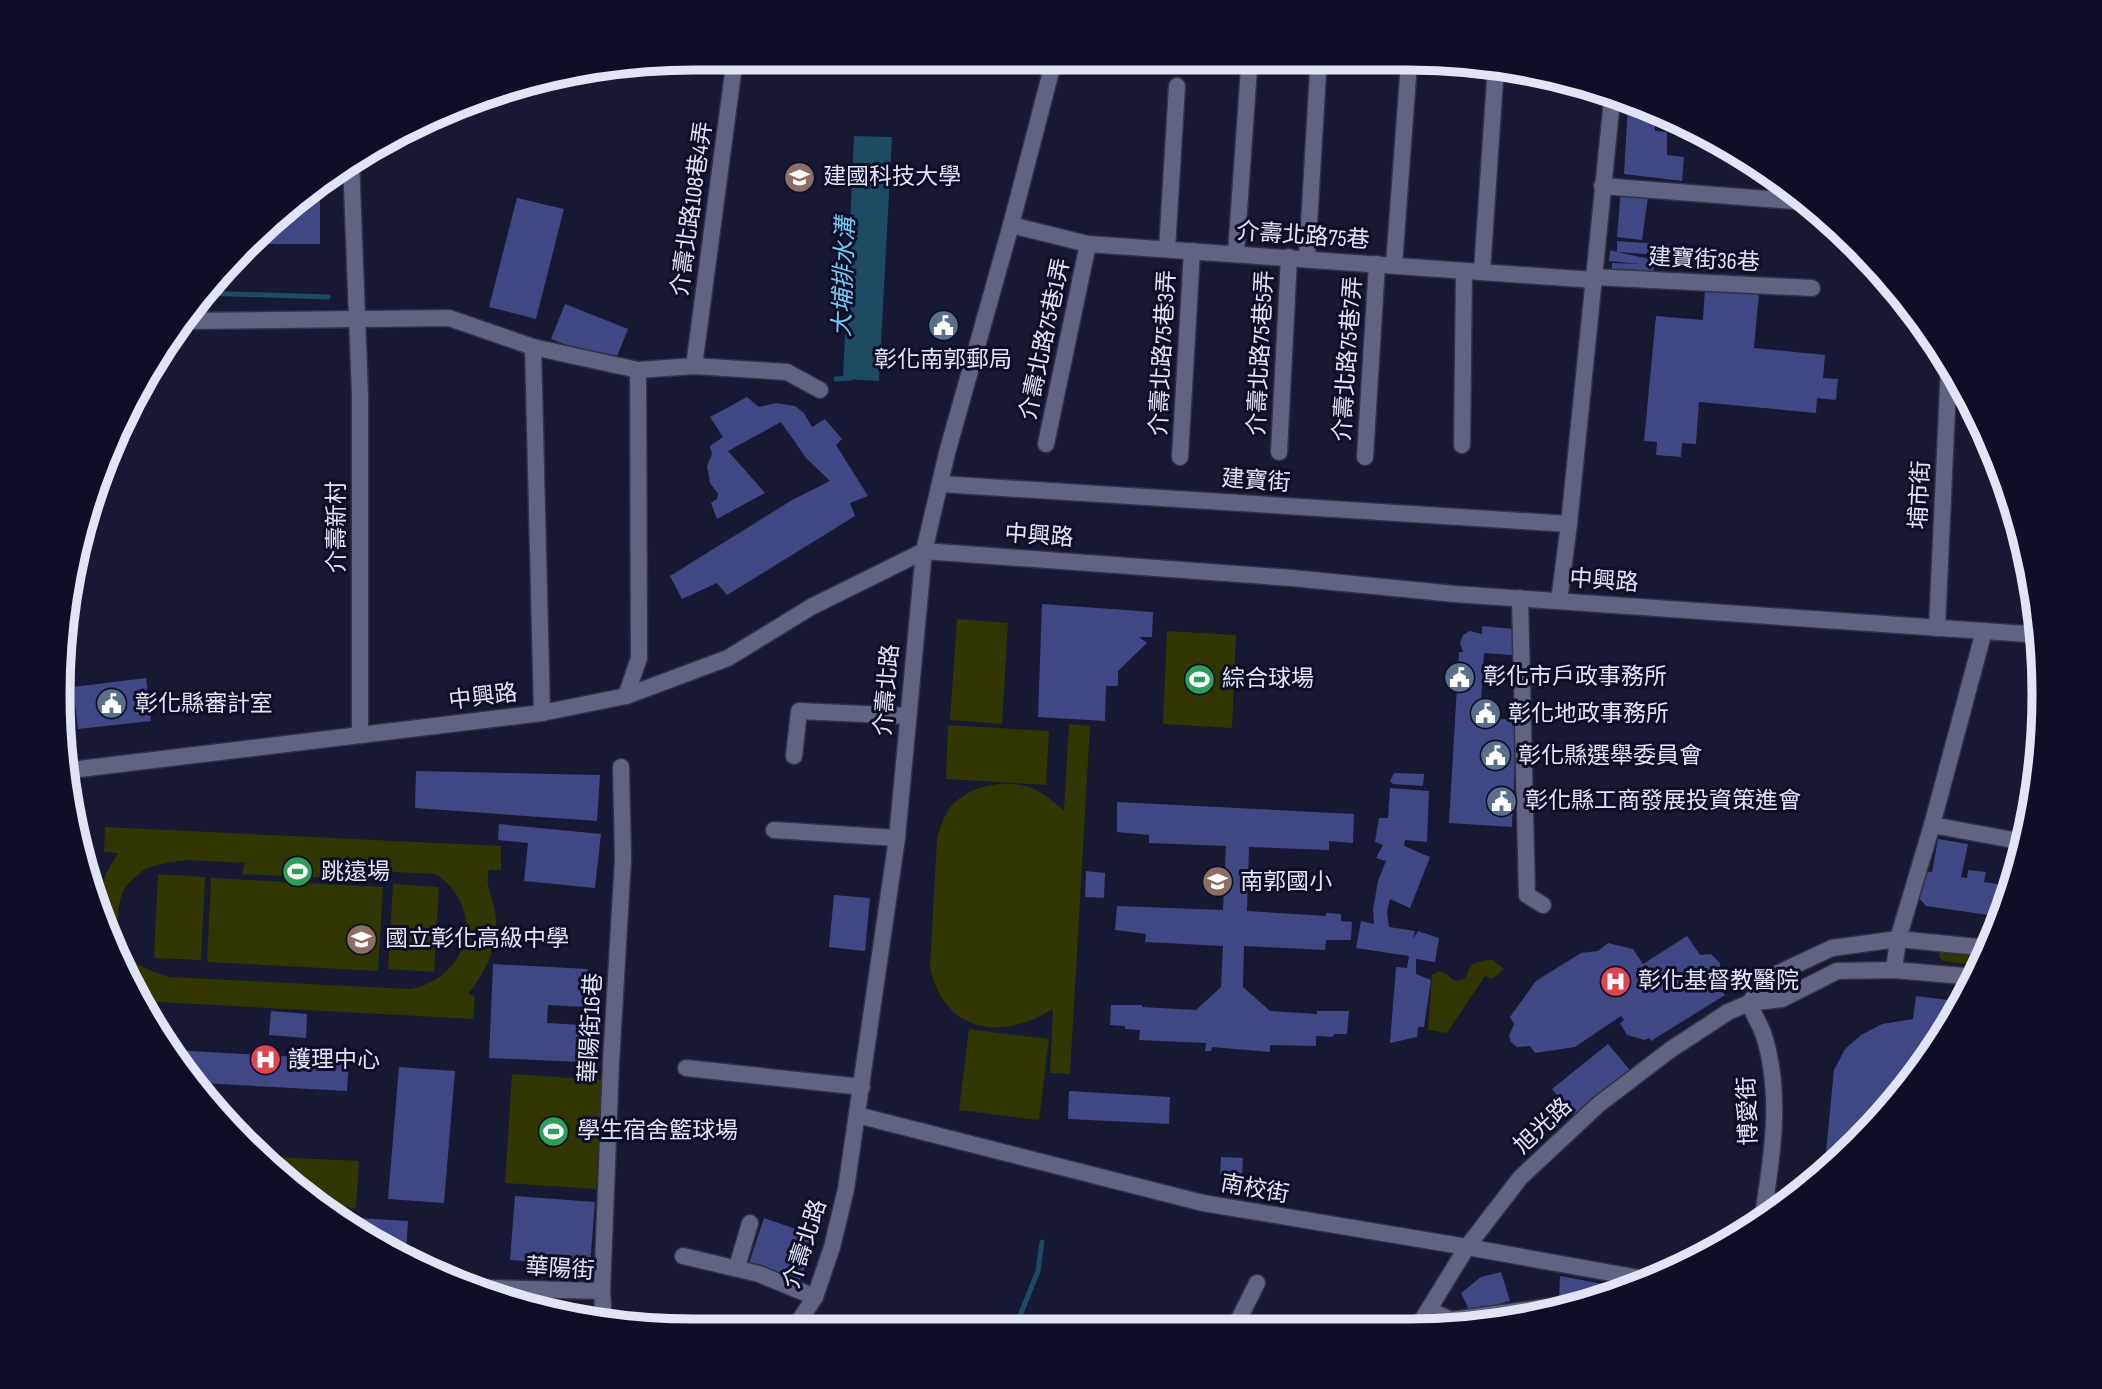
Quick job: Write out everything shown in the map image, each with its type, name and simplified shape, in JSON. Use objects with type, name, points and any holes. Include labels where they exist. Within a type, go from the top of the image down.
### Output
[{"type":"street","name":"介壽北路108巷4弄","points":[[694,366],[733,70]]},
{"type":"street","name":"介壽北路","points":[[801,1319],[815,1297],[832,1247],[843,1200],[862,1087],[897,838],[924,551],[1051,70]]},
{"type":"street","points":[[1236,253],[1249,70]]},
{"type":"street","points":[[1395,265],[1409,70]]},
{"type":"street","points":[[1307,258],[1318,72]]},
{"type":"street","points":[[1482,271],[1495,76]]},
{"type":"street","points":[[1167,248],[1177,86]]},
{"type":"street","points":[[1559,601],[1611,104]]},
{"type":"street","name":"介壽新村","points":[[351,173],[360,395],[360,735]]},
{"type":"street","points":[[1602,186],[1790,201]]},
{"type":"street","name":"介壽北路75巷","points":[[1011,225],[1088,244],[1594,278]]},
{"type":"street","name":"介壽北路75巷1弄","points":[[1046,444],[1088,244]]},
{"type":"street","name":"介壽北路75巷3弄","points":[[1180,457],[1192,251]]},
{"type":"street","name":"介壽北路75巷5弄","points":[[1279,452],[1289,257]]},
{"type":"street","name":"介壽北路75巷7弄","points":[[1365,457],[1377,264]]},
{"type":"street","points":[[1462,445],[1464,271]]},
{"type":"street","name":"建寶街36巷","points":[[1594,278],[1812,288]]},
{"type":"street","points":[[194,321],[449,318],[533,347],[639,370],[694,366],[787,372],[820,390]]},
{"type":"street","points":[[533,347],[542,713]]},
{"type":"street","points":[[626,696],[639,658],[639,370]]},
{"type":"street","name":"埔市街","points":[[1937,628],[1948,382]]},
{"type":"street","name":"建寶街","points":[[941,484],[1569,524]]},
{"type":"street","name":"中興路","points":[[74,770],[542,713],[626,696],[728,658],[811,607],[924,551],[1559,601],[2029,634]]},
{"type":"street","points":[[1520,598],[1527,895],[1543,905]]},
{"type":"street","points":[[1894,970],[1898,939],[1984,631]]},
{"type":"street","points":[[794,756],[799,711],[908,716]]},
{"type":"street","name":"華陽街16巷","points":[[602,1291],[623,859],[621,767]]},
{"type":"street","points":[[1931,825],[2015,840]]},
{"type":"street","points":[[774,830],[897,838]]},
{"type":"street","name":"旭光路","points":[[1749,1003],[1770,976],[1832,948],[1898,939],[1978,947]]},
{"type":"street","name":"旭光路","points":[[1423,1319],[1467,1247],[1520,1178],[1598,1105],[1670,1050],[1728,1012],[1749,1003],[1782,999],[1837,971],[1894,970],[1965,976]]},
{"type":"street","name":"博愛街","points":[[1749,1003],[1763,1033],[1771,1072],[1772,1162],[1764,1207]]},
{"type":"street","points":[[686,1068],[862,1087]]},
{"type":"street","name":"南校街","points":[[857,1115],[1203,1203],[1632,1277]]},
{"type":"street","points":[[737,1267],[750,1223]]},
{"type":"street","points":[[683,1256],[737,1267],[815,1297]]},
{"type":"street","points":[[1239,1319],[1257,1283]]},
{"type":"street","name":"華陽街","points":[[502,1288],[602,1291],[603,1312]]},
{"type":"street","points":[[1429,1310],[1447,1318]]},
{"type":"green space","points":[[957,619],[1008,623],[1002,724],[950,720]]},
{"type":"green space","name":"綜合球場","points":[[1167,631],[1236,635],[1232,728],[1163,724]]},
{"type":"green space","points":[[1069,724],[1090,726],[1070,1074],[1050,1073],[1053,1009],[1014,1025],[978,1025],[962,1018],[948,1006],[937,989],[930,967],[937,838],[948,811],[971,791],[1002,784],[1032,788],[1064,810]]},
{"type":"green space","points":[[948,725],[1049,731],[1046,785],[946,779]]},
{"type":"green space","points":[[105,827],[501,846],[501,870],[489,870],[488,875],[496,919],[495,942],[482,974],[468,994],[475,996],[473,1019],[151,1002],[134,971],[102,893],[105,875],[118,853],[104,852]],"holes":[[[188,860],[245,863],[242,874],[351,879],[356,870],[435,874],[452,888],[462,904],[466,922],[464,940],[458,957],[446,971],[430,983],[410,989],[170,977],[145,968],[132,959],[120,934],[119,904],[126,887],[141,872],[158,865]]]},
{"type":"green space","points":[[158,874],[205,877],[201,960],[154,958]]},
{"type":"green space","points":[[211,878],[383,887],[378,971],[207,962]]},
{"type":"green space","points":[[393,884],[439,887],[434,972],[388,969]]},
{"type":"green space","points":[[1942,950],[1976,953],[1971,965],[1943,961],[1939,956]]},
{"type":"green space","points":[[1493,960],[1504,969],[1492,979],[1485,976],[1447,1033],[1428,1030],[1432,975],[1439,971],[1453,980],[1461,980],[1472,964]]},
{"type":"green space","points":[[969,1029],[1049,1039],[1039,1120],[959,1110]]},
{"type":"green space","name":"學生宿舍籃球場","points":[[512,1074],[604,1080],[596,1189],[505,1183]]},
{"type":"green space","points":[[276,1157],[359,1161],[356,1208],[338,1207]]},
{"type":"water","points":[[854,136],[892,137],[879,381],[843,379]]},
{"type":"building","points":[[1628,111],[1655,122],[1655,131],[1667,132],[1667,155],[1684,157],[1682,181],[1624,174]]},
{"type":"building","points":[[1621,187],[1649,189],[1642,240],[1617,237]]},
{"type":"building","points":[[320,195],[320,244],[263,244]]},
{"type":"building","points":[[517,198],[564,209],[536,319],[489,307]]},
{"type":"building","points":[[1617,241],[1675,245],[1675,256],[1617,252]]},
{"type":"building","points":[[1610,250],[1659,261],[1658,265],[1654,265],[1654,277],[1612,274],[1612,263],[1641,264],[1609,261]]},
{"type":"building","points":[[1705,288],[1759,293],[1754,348],[1825,355],[1823,378],[1838,379],[1836,400],[1817,398],[1816,413],[1699,402],[1696,444],[1682,443],[1681,457],[1656,455],[1657,442],[1644,441],[1656,316],[1703,320]]},
{"type":"building","points":[[565,304],[628,329],[614,364],[551,339]]},
{"type":"building","points":[[747,397],[759,407],[776,403],[795,406],[804,413],[812,427],[825,419],[842,439],[836,445],[868,496],[850,503],[855,516],[727,595],[717,583],[682,599],[670,576],[792,500],[830,481],[806,458],[781,422],[728,451],[765,493],[717,519],[711,503],[717,499],[718,494],[710,483],[707,466],[712,454],[710,446],[723,437],[710,417]]},
{"type":"building","points":[[1042,604],[1153,612],[1152,637],[1139,637],[1147,643],[1118,671],[1118,686],[1106,686],[1105,721],[1038,717]]},
{"type":"building","points":[[1482,626],[1514,629],[1512,655],[1484,653],[1480,718],[1517,720],[1512,827],[1449,823],[1459,652],[1463,652],[1460,643],[1463,635],[1470,631],[1482,634]]},
{"type":"building","name":"彰化縣審計室","points":[[146,678],[151,721],[78,729],[73,687]]},
{"type":"building","points":[[416,771],[600,775],[597,821],[415,808]]},
{"type":"building","points":[[1394,773],[1424,774],[1423,786],[1393,784],[1390,781]]},
{"type":"building","points":[[1390,788],[1429,791],[1427,842],[1405,840],[1404,846],[1430,857],[1410,908],[1390,899],[1387,912],[1389,927],[1415,931],[1413,939],[1418,931],[1439,938],[1435,962],[1416,959],[1416,974],[1431,980],[1424,1027],[1418,1027],[1417,1037],[1390,1043],[1396,967],[1407,968],[1409,956],[1356,948],[1361,921],[1374,924],[1373,909],[1378,881],[1386,861],[1376,858],[1383,845],[1375,842],[1379,818],[1388,818]]},
{"type":"building","points":[[1117,802],[1354,814],[1353,843],[1329,841],[1329,850],[1249,847],[1247,911],[1326,916],[1326,913],[1341,914],[1341,921],[1352,922],[1351,940],[1326,940],[1325,950],[1244,946],[1243,987],[1270,1011],[1317,1014],[1317,1011],[1349,1011],[1347,1034],[1316,1036],[1316,1046],[1270,1045],[1270,1052],[1212,1047],[1211,1051],[1205,1051],[1206,1043],[1139,1040],[1140,1030],[1110,1025],[1111,1005],[1196,1010],[1221,987],[1223,946],[1145,942],[1146,934],[1115,930],[1117,906],[1223,910],[1226,846],[1149,843],[1149,835],[1117,832]]},
{"type":"building","points":[[499,824],[601,834],[595,888],[524,881],[528,843],[498,840]]},
{"type":"building","points":[[1938,839],[1968,844],[1961,877],[1967,878],[1968,870],[1986,872],[1984,882],[2002,885],[1991,915],[1926,906],[1919,898],[1923,871],[1932,872]]},
{"type":"building","points":[[1086,871],[1105,873],[1104,898],[1085,897]]},
{"type":"building","points":[[834,895],[870,898],[865,951],[829,947]]},
{"type":"building","points":[[1687,936],[1700,955],[1711,954],[1720,963],[1720,975],[1715,979],[1725,995],[1651,1041],[1649,1038],[1645,1040],[1627,1035],[1620,1023],[1624,1020],[1621,1016],[1575,1047],[1535,1053],[1530,1046],[1517,1047],[1511,1042],[1509,1036],[1514,1024],[1510,1017],[1536,981],[1581,953],[1598,951],[1608,943],[1633,949],[1643,964]]},
{"type":"building","points":[[493,964],[588,969],[586,1007],[548,1005],[547,1023],[582,1025],[581,1062],[489,1058]]},
{"type":"building","points":[[1916,996],[1952,1000],[1903,1075],[1849,1136],[1825,1158],[1834,1070],[1845,1049],[1861,1035],[1882,1024],[1913,1019]]},
{"type":"building","points":[[271,1011],[307,1014],[306,1038],[269,1035]]},
{"type":"building","points":[[1608,1044],[1634,1075],[1578,1120],[1552,1089]]},
{"type":"building","points":[[182,1050],[349,1060],[347,1091],[206,1083]]},
{"type":"building","points":[[399,1067],[455,1071],[444,1203],[388,1199]]},
{"type":"building","points":[[1069,1091],[1170,1097],[1169,1124],[1068,1119]]},
{"type":"building","points":[[1221,1157],[1243,1158],[1242,1175],[1220,1174]]},
{"type":"building","points":[[515,1196],[595,1202],[590,1266],[510,1260]]},
{"type":"building","points":[[354,1218],[408,1221],[406,1248]]},
{"type":"building","points":[[764,1218],[816,1236],[800,1280],[749,1263]]},
{"type":"building","points":[[1501,1272],[1510,1301],[1470,1312],[1461,1293],[1481,1277]]},
{"type":"building","points":[[1560,1276],[1610,1285],[1569,1298],[1559,1300]]},
{"type":"waterway","points":[[216,293],[328,297]]},
{"type":"waterway","points":[[836,379],[850,378]]},
{"type":"waterway","points":[[1019,1319],[1038,1271],[1042,1242]]},
{"type":"place","name":"建國科技大學","points":[[800,177]]},
{"type":"place","name":"彰化南郭郵局","points":[[943,326]]},
{"type":"place","name":"彰化市戶政事務所","points":[[1460,677]]},
{"type":"place","name":"綜合球場","points":[[1199,679]]},
{"type":"place","name":"彰化縣審計室","points":[[112,704]]},
{"type":"place","name":"彰化地政事務所","points":[[1485,714]]},
{"type":"place","name":"彰化縣選舉委員會","points":[[1495,756]]},
{"type":"place","name":"彰化縣工商發展投資策進會","points":[[1502,801]]},
{"type":"place","name":"跳遠場","points":[[298,872]]},
{"type":"place","name":"南郭國小","points":[[1217,882]]},
{"type":"place","name":"國立彰化高級中學","points":[[362,939]]},
{"type":"place","name":"彰化基督教醫院","points":[[1615,981]]},
{"type":"place","name":"護理中心","points":[[265,1060]]},
{"type":"place","name":"學生宿舍籃球場","points":[[554,1131]]},
{"type":"water label","name":"大埔排水溝","points":[[844,277]]}]
